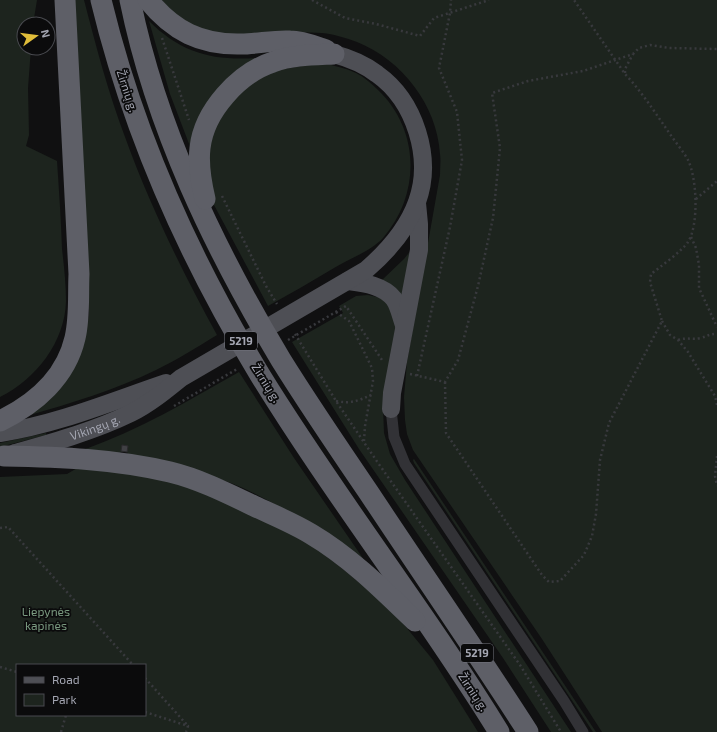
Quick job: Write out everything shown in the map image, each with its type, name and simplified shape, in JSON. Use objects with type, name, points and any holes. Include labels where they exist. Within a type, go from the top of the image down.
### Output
[{"type":"highway","points":[[0,420],[14,414],[32,402],[54,382],[71,352],[75,336],[78,315],[79,274],[65,0]]},
{"type":"highway","name":"Žirnių g.","points":[[101,0],[110,37],[150,156],[179,223],[218,301],[260,375],[352,514],[445,648],[499,732]]},
{"type":"highway","name":"Žirnių g.","points":[[130,0],[153,89],[169,136],[213,235],[240,288],[281,360],[317,416],[487,668],[528,732]]},
{"type":"highway","points":[[152,6],[178,29],[197,38],[219,43],[241,44],[290,40],[312,44],[334,54]]},
{"type":"highway","points":[[213,235],[200,180],[200,147],[204,131],[213,112],[226,94],[240,80],[256,69],[287,58],[334,54]]},
{"type":"highway","points":[[2,456],[68,458],[122,464],[170,472],[223,491],[311,534],[344,558],[379,587],[445,648]]},
{"type":"main road","points":[[189,374],[326,295],[366,270],[392,246],[402,232],[417,202],[422,177],[421,150],[408,109],[394,90],[378,74],[356,62],[334,54]]},
{"type":"main road","points":[[391,409],[392,393],[419,250],[417,202]]},
{"type":"main road","points":[[348,281],[371,285],[388,293],[394,299],[398,307],[404,326]]},
{"type":"main road","name":"Vikingų g.","points":[[0,433],[25,430],[76,415],[189,374]]},
{"type":"main road","name":"Vikingų g.","points":[[2,456],[91,430],[132,413],[189,374]]},
{"type":"street","points":[[391,409],[394,437],[405,464],[564,700],[582,732]]},
{"type":"path","points":[[312,0],[346,18],[376,24],[420,36],[434,18],[489,0]]},
{"type":"path","points":[[417,376],[450,227],[462,160],[457,112],[439,68],[450,13],[451,0]]},
{"type":"path","points":[[574,0],[625,74],[633,82],[688,160],[694,181],[695,199],[695,221],[691,236],[687,243],[651,274],[650,282],[662,321],[670,335],[678,340],[688,352],[715,396],[717,406]]},
{"type":"path","points":[[152,6],[190,123]]},
{"type":"path","points":[[625,74],[625,69],[633,54],[639,48],[650,45],[669,48],[717,49]]},
{"type":"path","points":[[633,54],[583,71],[528,81],[492,93],[500,148],[492,218],[478,286],[458,360],[445,382],[446,433],[542,575],[549,582],[560,581],[584,555],[592,536],[596,514],[600,460],[609,423],[662,321]]},
{"type":"path","points":[[695,199],[717,182]]},
{"type":"path","points":[[221,193],[266,286],[278,306]]},
{"type":"path","points":[[691,236],[696,248],[699,265],[699,288],[717,327]]},
{"type":"path","points":[[364,442],[365,426],[373,381],[372,368],[349,321],[336,312],[346,306],[387,368],[445,382]]},
{"type":"path","points":[[295,333],[336,401],[520,665],[562,732]]},
{"type":"path","points":[[678,340],[685,338],[702,338],[709,334],[717,334]]},
{"type":"path","points":[[336,401],[346,403],[352,402],[371,394]]},
{"type":"path","points":[[717,456],[715,476],[717,486]]},
{"type":"path","points":[[0,528],[8,526],[132,664]]},
{"type":"path","points":[[0,667],[16,672]]},
{"type":"path","points":[[146,679],[188,726]]},
{"type":"path","points":[[146,712],[188,726]]},
{"type":"path","points":[[61,732],[66,716]]},
{"type":"path","points":[[186,732],[188,726]]},
{"type":"green space","points":[[0,0],[37,0],[34,16],[16,16],[16,56],[30,56],[28,88],[29,135],[26,146],[57,161],[66,301],[60,331],[46,358],[25,380],[0,397]]},
{"type":"green space","points":[[72,0],[84,0],[108,86],[135,163],[167,238],[217,335],[172,362],[125,384],[93,396],[27,416],[88,321],[89,313],[88,262]]},
{"type":"green space","points":[[159,0],[717,0],[717,732],[602,732],[542,639],[413,450],[407,434],[405,420],[404,397],[407,362],[440,175],[440,154],[432,118],[414,86],[389,60],[373,50],[349,39],[331,34],[313,32],[222,34],[212,32],[193,26]]},
{"type":"green space","points":[[149,21],[173,41],[198,53],[226,58],[257,58],[191,149],[170,94]]},
{"type":"green space","points":[[321,63],[343,68],[359,75],[375,87],[392,106],[402,124],[408,143],[410,162],[409,182],[404,202],[395,221],[378,243],[268,306],[214,205],[208,185],[207,150],[215,126],[240,90],[271,71]]},
{"type":"green space","points":[[412,249],[403,298],[381,281],[404,259]]},
{"type":"green space","points":[[368,295],[381,298],[389,304],[396,327],[383,407],[384,433],[390,454],[405,480],[571,732],[551,732],[503,658],[359,449],[292,342],[343,313],[339,306],[356,296]]},
{"type":"green space","points":[[239,372],[294,458],[369,567],[285,510],[231,483],[193,471],[128,455],[127,452],[121,452],[119,454],[83,450],[144,424]]},
{"type":"green space","points":[[46,433],[46,435],[0,447],[0,443]]},
{"type":"green space","points":[[414,459],[596,732],[593,732],[414,463]]},
{"type":"green space","name":"Liepynės kapinės","points":[[79,467],[121,472],[166,481],[209,493],[301,536],[392,610],[433,660],[478,732],[0,732],[0,477],[67,474]]},
{"type":"building","points":[[122,445],[128,446],[127,452],[121,451]]}]
